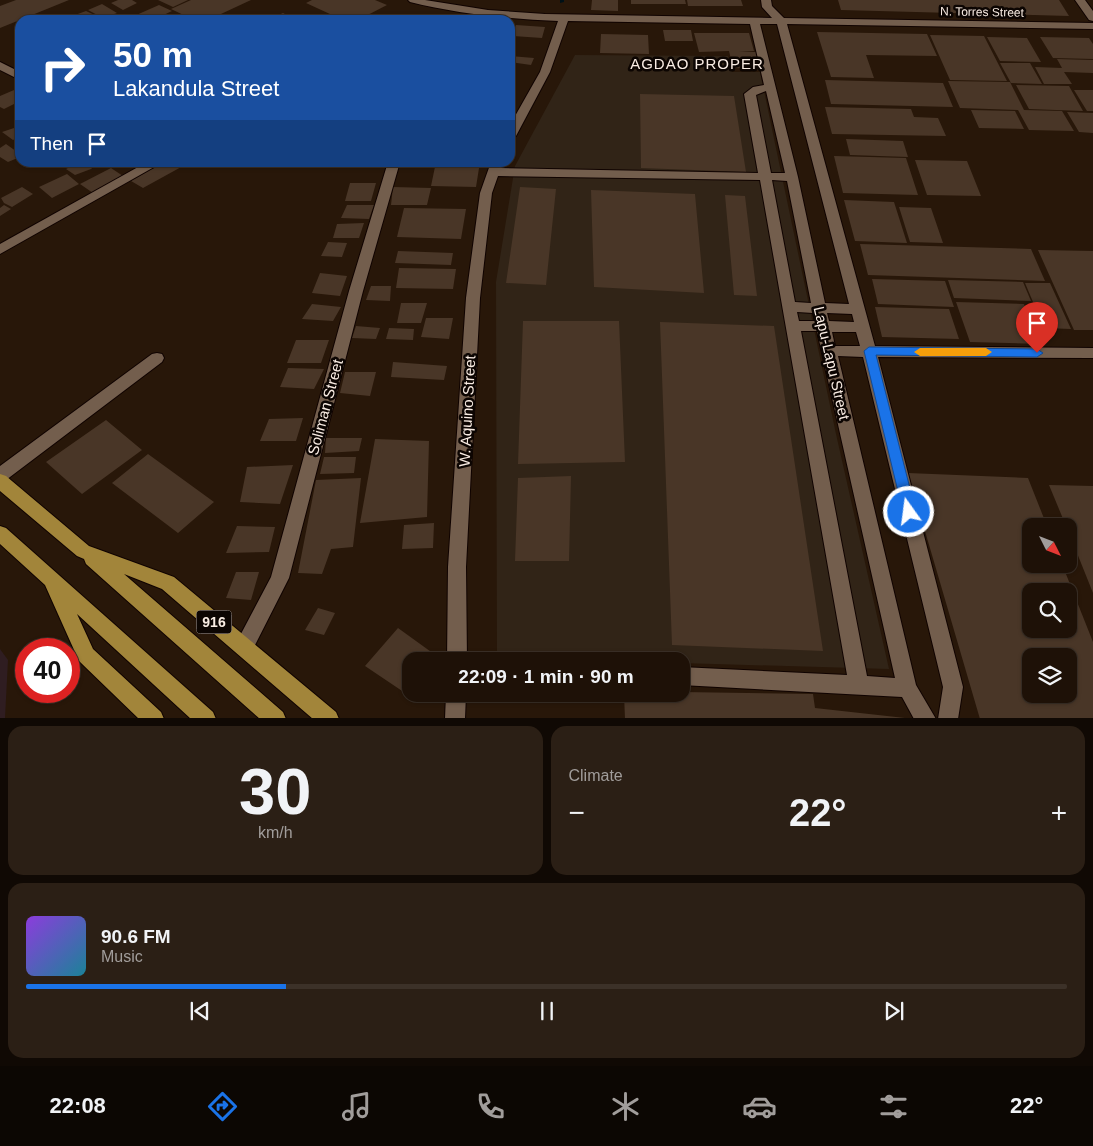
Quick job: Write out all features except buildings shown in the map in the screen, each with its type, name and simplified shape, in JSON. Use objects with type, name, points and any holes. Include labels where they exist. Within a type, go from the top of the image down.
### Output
[{"type":"main road","name":"916","points":[[0,481],[83,551],[168,583],[329,718]]},
{"type":"main road","points":[[0,533],[206,718]]},
{"type":"main road","points":[[83,551],[276,718]]},
{"type":"main road","points":[[50,577],[86,655],[143,714]]},
{"type":"street","name":"N. Torres Street","points":[[413,0],[488,14],[507,15]]},
{"type":"street","points":[[1080,0],[1093,18]]},
{"type":"street","points":[[754,21],[767,4],[780,21],[827,186],[952,687],[948,718]]},
{"type":"street","name":"N. Torres Street","points":[[515,15],[564,18],[1093,26]]},
{"type":"street","points":[[515,127],[545,72],[564,18]]},
{"type":"street","name":"Lapu-Lapu Street","points":[[754,21],[792,177],[819,308],[907,688],[926,718]]},
{"type":"street","points":[[0,65],[15,74]]},
{"type":"street","points":[[770,87],[757,89],[750,94],[859,686]]},
{"type":"street","points":[[0,250],[148,167]]},
{"type":"street","name":"Soliman Street","points":[[244,647],[280,578],[356,291],[393,167]]},
{"type":"street","points":[[495,167],[792,177]]},
{"type":"street","name":"W. Aquino Street","points":[[457,652],[457,567],[473,298],[486,193],[495,167]]},
{"type":"street","points":[[790,308],[857,309]]},
{"type":"street","points":[[794,326],[862,327]]},
{"type":"street","points":[[830,351],[1093,354]]},
{"type":"street","points":[[0,474],[157,358]]},
{"type":"street","points":[[690,677],[907,688]]},
{"type":"street","points":[[455,718],[456,702]]},
{"type":"shaded area","points":[[575,55],[728,56],[732,72],[760,72],[836,434],[889,669],[690,663],[690,652],[497,652],[496,282],[515,167]]},
{"type":"shaded area","points":[[0,649],[8,660],[5,718],[0,718]]},
{"type":"slow traffic","points":[[920,352],[986,352]]},
{"type":"district","name":"AGDAO PROPER","points":[[697,63]]},
{"type":"route","points":[[909,512],[869,351],[1037,353]]}]
